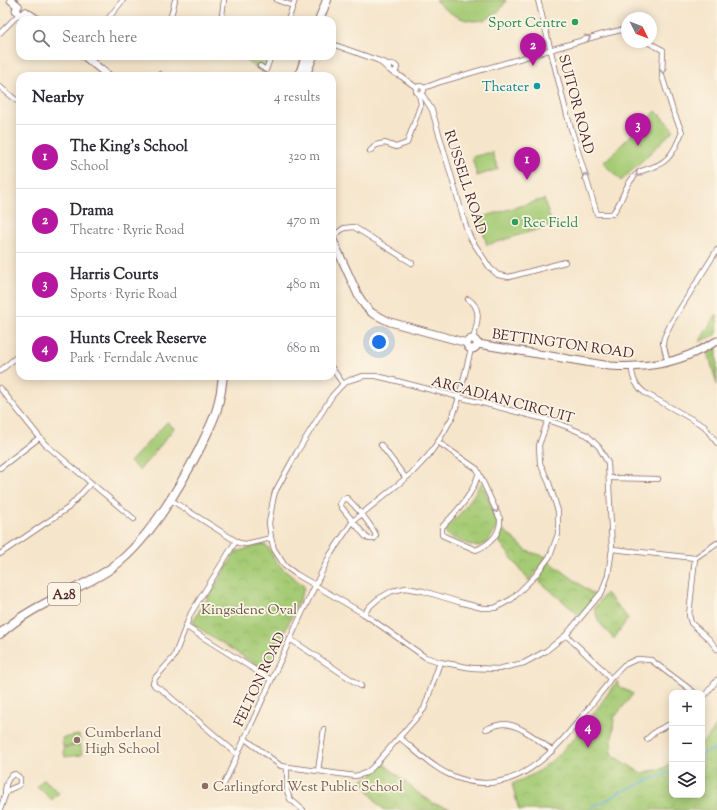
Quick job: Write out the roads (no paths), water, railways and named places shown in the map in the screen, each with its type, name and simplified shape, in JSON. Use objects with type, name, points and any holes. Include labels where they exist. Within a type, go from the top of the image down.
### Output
[{"type":"highway","points":[[321,16],[327,0]]},
{"type":"highway","points":[[326,16],[332,0]]},
{"type":"highway","points":[[300,72],[305,60]]},
{"type":"highway","points":[[306,72],[311,60]]},
{"type":"highway","name":"A28","points":[[0,634],[29,612],[112,567],[128,554],[144,537],[170,500],[193,462],[213,421],[221,395],[223,380]]},
{"type":"main road","points":[[11,0],[18,6],[25,6],[22,13],[29,16]]},
{"type":"main road","points":[[89,60],[104,72]]},
{"type":"main road","name":"BETTINGTON ROAD","points":[[336,246],[358,295],[365,306],[372,313],[390,322],[472,344],[610,366],[632,368],[668,363],[691,355],[717,341]]},
{"type":"street","points":[[110,16],[123,0]]},
{"type":"street","points":[[171,16],[175,0]]},
{"type":"street","points":[[223,16],[224,0]]},
{"type":"street","points":[[277,0],[293,6]]},
{"type":"street","points":[[289,16],[295,0]]},
{"type":"street","name":"SUITOR ROAD","points":[[538,0],[567,115],[596,214],[612,214],[619,206],[632,179],[641,170],[654,167],[667,160],[674,150],[682,132],[673,111],[662,76],[663,50],[657,47]]},
{"type":"street","points":[[19,16],[22,13]]},
{"type":"street","points":[[0,33],[16,18]]},
{"type":"street","points":[[417,88],[420,86],[424,88],[550,49],[621,30]]},
{"type":"street","points":[[336,45],[378,60],[417,88],[416,91],[420,94],[421,104],[407,143],[396,147],[386,144],[376,145],[370,151]]},
{"type":"street","points":[[260,66],[266,70],[270,60]]},
{"type":"street","points":[[0,87],[16,100]]},
{"type":"street","points":[[420,94],[424,92],[424,88]]},
{"type":"street","name":"RUSSELL ROAD","points":[[420,94],[432,110],[471,239],[490,268],[498,275],[509,277],[565,262]]},
{"type":"street","points":[[336,234],[344,228],[354,227],[412,263]]},
{"type":"street","points":[[668,363],[663,343],[664,338],[717,250]]},
{"type":"street","name":"FELTON ROAD","points":[[224,784],[314,586],[330,555],[353,521],[428,456],[438,442],[452,416],[459,398],[478,316],[474,302],[468,299]]},
{"type":"street","points":[[0,371],[16,357]]},
{"type":"street","points":[[632,368],[632,375],[635,383],[640,389],[704,426],[717,443]]},
{"type":"street","points":[[336,374],[343,384]]},
{"type":"street","name":"ARCADIAN CIRCUIT","points":[[364,376],[376,376],[459,398],[548,420],[587,435],[599,447],[608,462],[612,549],[608,575],[602,592],[566,635],[546,651],[524,663],[498,670],[472,668],[440,662],[425,657],[364,614],[314,586],[285,566],[274,549],[268,523],[270,509],[276,492],[297,452],[332,396],[343,384],[350,380],[364,376]]},
{"type":"street","points":[[0,388],[39,438],[134,519]]},
{"type":"street","points":[[364,614],[378,599],[392,592],[406,588],[423,591],[482,608],[495,608],[512,599],[535,576],[550,556],[558,534],[558,511],[549,483],[540,463],[539,445],[548,420]]},
{"type":"street","points":[[0,468],[39,438]]},
{"type":"street","points":[[438,442],[471,464],[477,470],[478,475],[500,519],[501,525],[493,540],[485,547],[476,550],[442,535],[441,532],[442,527],[464,504],[476,484],[478,475]]},
{"type":"street","points":[[380,445],[405,477]]},
{"type":"street","points":[[609,478],[658,479]]},
{"type":"street","points":[[0,554],[68,508],[91,483]]},
{"type":"street","points":[[347,498],[363,513],[376,535],[374,539],[366,537],[340,504],[343,499],[347,498]]},
{"type":"street","points":[[170,500],[236,541],[246,544],[271,538]]},
{"type":"street","points":[[236,541],[191,613],[174,657],[155,678],[154,684],[237,754]]},
{"type":"street","points":[[612,549],[695,558],[717,543]]},
{"type":"street","points":[[695,558],[689,614],[691,623],[717,649]]},
{"type":"street","points":[[185,626],[271,680]]},
{"type":"street","points":[[566,635],[603,670],[610,679]]},
{"type":"street","points":[[290,639],[361,686]]},
{"type":"street","points":[[399,737],[441,770],[457,778],[475,782],[497,782],[516,777],[537,764],[553,751],[606,686],[610,679],[624,665],[637,659],[651,660],[691,690]]},
{"type":"street","points":[[244,738],[281,766],[355,776],[362,775],[370,770],[424,709],[440,662]]},
{"type":"street","points":[[705,694],[717,680]]},
{"type":"street","points":[[486,729],[494,725],[504,724],[515,726],[553,751]]},
{"type":"street","points":[[647,739],[656,731],[669,724]]},
{"type":"street","points":[[318,771],[324,728]]},
{"type":"street","points":[[287,767],[287,791],[290,799],[303,810]]},
{"type":"street","points":[[0,810],[10,777],[13,774],[17,775],[20,778],[20,784],[17,787],[9,789],[5,795]]},
{"type":"waterway","points":[[705,753],[717,747]]},
{"type":"waterway","points":[[590,810],[595,805],[604,802],[622,791],[669,772]]},
{"type":"place","name":"Sport Centre","points":[[575,22]]},
{"type":"place","name":"Drama","points":[[533,66]]},
{"type":"place","name":"Theater","points":[[537,86]]},
{"type":"place","name":"Harris Courts","points":[[638,146]]},
{"type":"place","name":"The King's School","points":[[527,180]]},
{"type":"place","name":"Rec Field","points":[[515,222]]},
{"type":"place","name":"Cumberland High School","points":[[77,740]]},
{"type":"place","name":"Hunts Creek Reserve","points":[[588,748]]},
{"type":"place","name":"Carlingford West Public School","points":[[205,786]]},
{"type":"park label","name":"Kingsdene Oval","points":[[249,609]]}]
